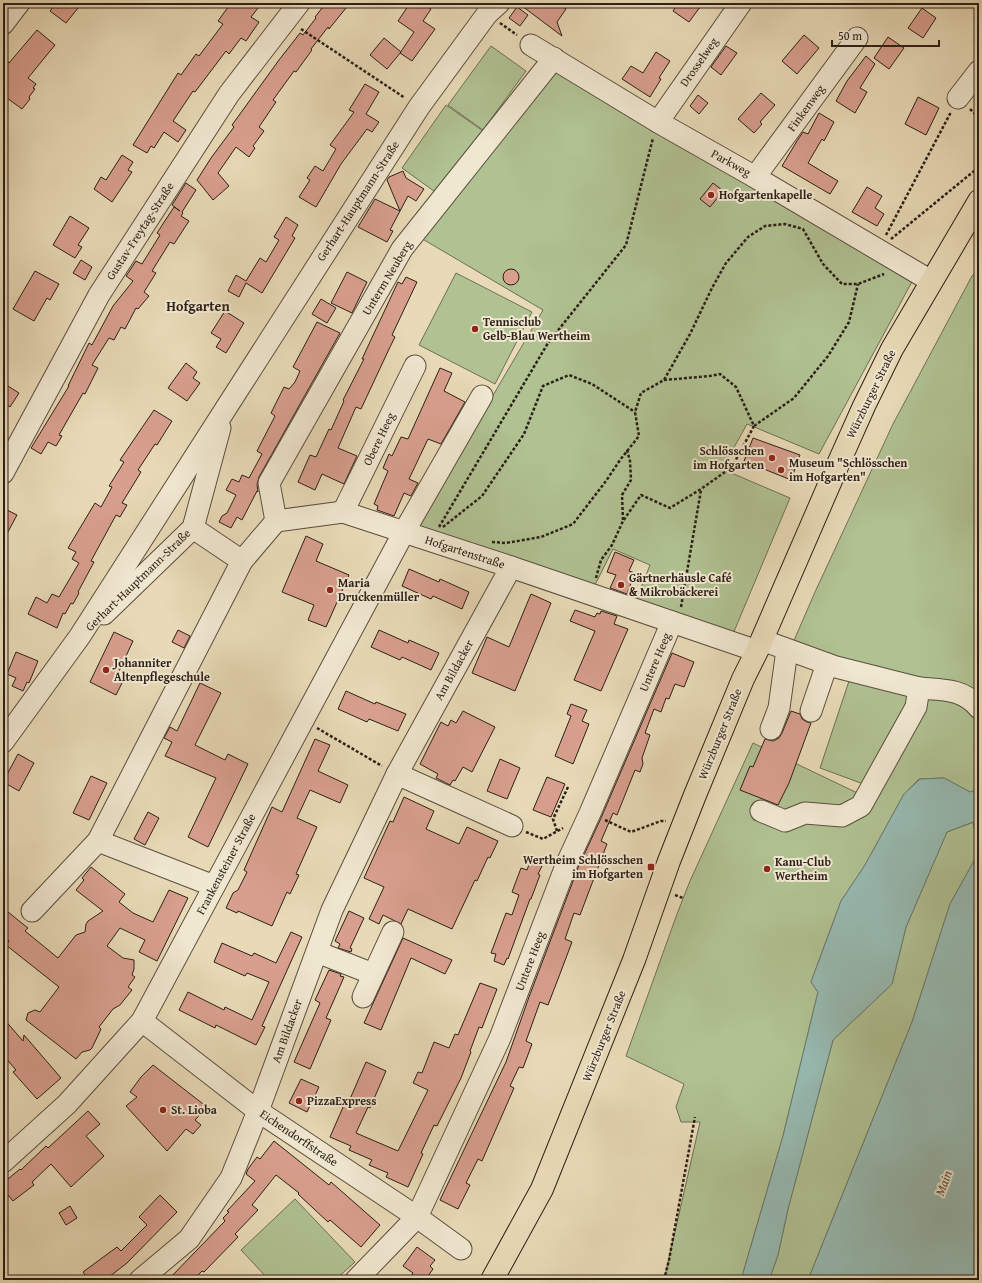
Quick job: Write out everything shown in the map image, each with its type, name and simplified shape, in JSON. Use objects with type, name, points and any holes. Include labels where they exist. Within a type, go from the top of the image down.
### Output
[{"type":"main road","name":"Würzburger Straße","points":[[492,1280],[542,1189],[634,960],[684,823],[734,701],[864,406],[892,349],[931,280],[979,201]]},
{"type":"street","points":[[3,24],[19,3]]},
{"type":"street","name":"Gustav-Freytag-Straße","points":[[3,473],[99,295],[229,94],[299,3]]},
{"type":"street","name":"Drosselweg","points":[[658,122],[741,3]]},
{"type":"street","name":"Gerhart-Hauptmann-Straße","points":[[3,742],[80,636],[418,107],[493,8]]},
{"type":"street","name":"Finkenweg","points":[[755,176],[857,38]]},
{"type":"street","name":"Parkweg","points":[[531,45],[658,122],[881,244],[907,266],[931,280]]},
{"type":"street","name":"Unterm Neuberg","points":[[276,521],[269,483],[402,249],[554,58]]},
{"type":"street","points":[[958,98],[979,71]]},
{"type":"street","name":"Obere Heeg","points":[[344,512],[415,366]]},
{"type":"street","points":[[404,532],[482,396]]},
{"type":"street","name":"Gerhart-Hauptmann-Straße","points":[[80,636],[193,528],[226,407]]},
{"type":"street","name":"Hofgartenstraße","points":[[276,521],[344,512],[404,532],[434,538],[511,567],[672,622],[759,646],[787,650],[827,664],[919,688],[958,692],[976,703],[979,708]]},
{"type":"street","points":[[32,911],[98,841],[242,561],[276,521]]},
{"type":"street","points":[[193,528],[242,561]]},
{"type":"street","name":"Frankensteiner Straße","points":[[3,1162],[67,1104],[142,1021],[404,532]]},
{"type":"street","name":"Am Bildacker","points":[[140,1280],[189,1239],[231,1178],[258,1111],[332,910],[393,771],[511,567]]},
{"type":"street","name":"Untere Heeg","points":[[356,1280],[417,1217],[500,1038],[567,863],[590,814],[672,622]]},
{"type":"street","points":[[771,729],[779,708],[787,650]]},
{"type":"street","points":[[811,711],[827,664]]},
{"type":"street","points":[[761,811],[785,821],[805,813],[842,816],[861,806],[916,707],[919,688]]},
{"type":"street","points":[[393,771],[518,828]]},
{"type":"street","points":[[98,841],[214,886]]},
{"type":"street","points":[[363,997],[394,932]]},
{"type":"street","points":[[317,952],[373,974]]},
{"type":"street","name":"Eichendorffstraße","points":[[142,1021],[258,1111],[417,1217],[461,1249]]},
{"type":"path","points":[[493,8],[531,45]]},
{"type":"path","points":[[285,20],[418,107]]},
{"type":"path","points":[[881,244],[958,98]]},
{"type":"path","points":[[434,538],[548,343],[626,245],[658,122]]},
{"type":"path","points":[[881,244],[911,222],[979,167]]},
{"type":"path","points":[[664,380],[690,334],[726,263],[748,237],[765,226],[785,224],[803,229],[823,264],[842,284],[858,284],[907,266]]},
{"type":"path","points":[[591,594],[601,560],[612,545],[623,521],[641,495],[670,508],[701,489],[732,467],[754,426],[794,398],[828,356],[849,322],[858,284]]},
{"type":"path","points":[[492,542],[506,543],[541,537],[574,524],[587,504],[639,436],[635,412],[641,393],[664,380],[720,374],[736,387],[754,426]]},
{"type":"path","points":[[434,538],[482,496],[524,434],[543,386],[569,375],[592,384],[635,412]]},
{"type":"path","points":[[623,521],[622,495],[631,480],[630,460],[627,450]]},
{"type":"path","points":[[672,622],[681,606],[701,489]]},
{"type":"path","points":[[315,727],[393,771]]},
{"type":"path","points":[[557,831],[553,819],[568,787]]},
{"type":"path","points":[[590,814],[631,832],[661,821],[684,823]]},
{"type":"path","points":[[518,828],[543,839],[570,825]]},
{"type":"path","points":[[664,1280],[695,1117]]},
{"type":"green space","points":[[491,46],[526,71],[483,130],[448,105]]},
{"type":"green space","points":[[554,58],[914,278],[819,454],[747,424],[722,469],[790,498],[733,634],[635,603],[650,565],[613,549],[595,585],[410,527],[495,392],[543,310],[414,234]]},
{"type":"green space","points":[[446,105],[483,131],[438,194],[402,168]]},
{"type":"green space","points":[[979,269],[979,789],[970,792],[944,778],[919,779],[904,794],[865,865],[841,901],[811,982],[818,992],[783,1136],[741,1280],[664,1280],[700,1122],[681,1122],[676,1107],[684,1084],[626,1056],[690,881],[753,743],[872,800],[877,789],[820,768],[854,666],[792,645],[893,424],[972,276]]},
{"type":"green space","name":"Tennisclub Gelb-Blau Wertheim","points":[[456,273],[532,312],[495,384],[419,345]]},
{"type":"green space","points":[[974,822],[979,852],[950,904],[912,1022],[808,1280],[769,1280],[778,1255],[788,1209],[833,1040],[892,984],[906,927],[947,832]]},
{"type":"green space","points":[[295,1199],[355,1262],[335,1280],[269,1280],[241,1250]]},
{"type":"water","points":[[944,778],[970,792],[979,789],[979,852],[973,822],[947,832],[906,927],[892,984],[833,1040],[788,1209],[778,1255],[769,1280],[741,1280],[783,1136],[818,992],[811,982],[841,901],[865,865],[904,794],[920,779]]},
{"type":"water","name":"Main","points":[[979,852],[979,1280],[808,1280],[912,1022],[950,904]]},
{"type":"building","points":[[56,3],[82,3],[66,23],[50,11]]},
{"type":"building","points":[[231,3],[251,3],[258,8],[251,17],[259,22],[246,41],[241,38],[229,54],[226,51],[195,92],[193,91],[173,121],[186,130],[178,142],[164,132],[154,148],[151,146],[147,153],[133,145],[178,73],[181,75],[196,54],[199,56],[223,24],[218,21]]},
{"type":"building","points":[[326,3],[350,3],[329,29],[328,27],[296,72],[294,71],[273,100],[276,102],[259,127],[264,131],[253,146],[255,148],[249,157],[236,147],[218,173],[229,186],[213,200],[197,180],[234,127],[232,125],[279,60],[300,33],[303,35]]},
{"type":"building","points":[[410,3],[423,3],[431,9],[423,21],[435,29],[412,61],[400,53],[414,32],[398,21]]},
{"type":"building","points":[[518,3],[558,3],[566,9],[557,22],[562,36]]},
{"type":"building","points":[[678,3],[703,3],[689,22],[673,11]]},
{"type":"building","points":[[517,7],[528,15],[520,26],[509,18]]},
{"type":"building","points":[[922,8],[936,18],[923,38],[908,28]]},
{"type":"building","points":[[37,30],[55,45],[28,78],[36,84],[33,88],[35,89],[29,97],[30,99],[22,109],[3,95],[3,86],[8,81],[3,77],[3,58],[9,63]]},
{"type":"building","points":[[804,35],[819,48],[797,74],[782,61]]},
{"type":"building","points":[[888,37],[904,48],[889,69],[874,58]]},
{"type":"building","points":[[384,38],[401,52],[387,69],[370,55]]},
{"type":"building","points":[[726,46],[737,53],[721,75],[711,67]]},
{"type":"building","points":[[656,52],[670,61],[659,78],[661,79],[650,97],[622,79],[631,66],[643,73]]},
{"type":"building","points":[[866,56],[875,64],[860,88],[867,92],[855,113],[836,101],[847,81]]},
{"type":"building","points":[[365,84],[379,92],[366,114],[379,122],[372,132],[367,129],[341,164],[316,207],[299,197],[310,180],[307,178],[315,166],[323,171],[336,149],[330,145],[354,112],[349,110]]},
{"type":"building","points":[[761,93],[775,105],[760,122],[762,124],[754,133],[738,119]]},
{"type":"building","points":[[698,95],[708,103],[699,114],[690,106]]},
{"type":"building","points":[[918,97],[939,108],[926,135],[905,124]]},
{"type":"building","points":[[819,113],[834,122],[824,141],[822,139],[808,163],[838,181],[830,194],[782,166],[803,132],[808,134]]},
{"type":"building","points":[[122,155],[133,162],[128,170],[132,172],[112,202],[94,189],[101,177],[106,180]]},
{"type":"building","points":[[403,171],[406,178],[424,189],[416,201],[408,196],[400,211],[387,180],[389,177]]},
{"type":"building","points":[[186,183],[196,190],[181,216],[189,221],[174,244],[170,242],[152,271],[156,273],[144,292],[149,296],[138,309],[136,308],[125,329],[121,327],[114,340],[109,338],[92,365],[98,368],[85,394],[83,393],[59,435],[62,436],[56,446],[48,442],[41,454],[31,448],[69,386],[89,343],[92,345],[113,306],[133,281],[126,276],[136,261],[142,264],[160,235],[157,233],[174,207],[180,211],[172,205]]},
{"type":"building","name":"Hofgartenkapelle","points":[[713,183],[723,191],[710,207],[700,199]]},
{"type":"building","points":[[867,187],[882,196],[875,208],[884,214],[877,226],[852,212]]},
{"type":"building","points":[[375,199],[400,211],[390,230],[393,231],[387,242],[358,227]]},
{"type":"building","points":[[70,216],[89,228],[78,245],[82,247],[75,258],[53,245]]},
{"type":"building","points":[[286,217],[298,225],[292,236],[295,238],[262,293],[246,283],[239,297],[228,291],[236,275],[246,281],[260,258],[266,262],[279,240],[274,237]]},
{"type":"building","points":[[81,260],[92,267],[85,280],[73,273]]},
{"type":"building","points":[[508,269],[514,269],[519,274],[517,283],[514,285],[508,285],[503,280],[503,274]]},
{"type":"building","points":[[35,271],[59,284],[50,300],[47,298],[34,321],[13,309]]},
{"type":"building","points":[[347,272],[367,282],[352,313],[331,303]]},
{"type":"building","points":[[406,277],[417,282],[392,335],[395,337],[361,409],[356,407],[338,448],[357,456],[344,484],[322,474],[315,490],[298,482],[310,455],[316,457],[329,429],[331,430],[344,401],[343,400],[364,359],[362,359],[398,282],[402,284]]},
{"type":"building","points":[[321,299],[336,308],[327,323],[312,314]]},
{"type":"building","points":[[225,311],[244,323],[226,353],[216,347],[221,339],[211,333]]},
{"type":"building","points":[[317,322],[340,333],[259,477],[257,485],[258,492],[257,491],[242,520],[237,517],[231,528],[219,522],[222,516],[227,513],[236,495],[226,490],[232,479],[239,482],[242,475],[249,478],[262,454],[257,451],[275,416],[271,413],[284,387],[289,389],[295,382],[300,371],[293,367]]},
{"type":"building","points":[[186,363],[197,372],[193,378],[200,383],[187,401],[168,388]]},
{"type":"building","points":[[440,368],[452,373],[444,391],[465,402],[441,444],[428,439],[409,479],[418,483],[411,496],[404,493],[394,516],[377,510],[378,506],[374,504],[388,471],[383,468],[389,454],[392,456],[401,437],[408,439]]},
{"type":"building","points":[[3,383],[19,393],[10,407],[3,402]]},
{"type":"building","points":[[154,410],[172,421],[157,445],[155,444],[138,470],[141,472],[122,503],[127,505],[120,517],[116,515],[91,561],[94,562],[73,604],[71,603],[65,614],[63,613],[57,628],[28,614],[36,597],[47,603],[52,594],[59,597],[79,563],[72,559],[76,552],[68,548],[95,503],[101,507],[112,487],[109,486],[124,462],[120,460]]},
{"type":"building","name":"Schlösschen im Hofgarten","points":[[753,438],[800,455],[791,480],[744,461]]},
{"type":"building","points":[[3,508],[17,515],[3,541]]},
{"type":"building","points":[[306,536],[323,544],[316,561],[349,575],[326,627],[308,620],[314,605],[282,592]]},
{"type":"building","name":"Gärtnerhäusle Café & Mikrobäckerei","points":[[615,552],[634,560],[629,571],[635,573],[627,594],[610,588],[616,575],[607,572]]},
{"type":"building","points":[[409,569],[439,582],[440,579],[469,592],[462,609],[433,596],[431,599],[402,586]]},
{"type":"building","points":[[531,594],[551,603],[515,691],[472,673],[487,637],[509,647]]},
{"type":"building","points":[[575,610],[595,617],[597,613],[600,614],[601,611],[617,616],[614,624],[628,629],[601,691],[574,680],[595,631],[570,621]]},
{"type":"building","points":[[178,630],[190,636],[184,648],[172,642]]},
{"type":"building","points":[[379,630],[408,643],[409,640],[439,653],[431,670],[402,657],[400,660],[371,647]]},
{"type":"building","points":[[114,632],[133,641],[115,680],[122,683],[116,695],[90,682]]},
{"type":"building","points":[[16,652],[38,661],[29,683],[27,682],[23,691],[12,686],[16,678],[7,674]]},
{"type":"building","points":[[672,653],[694,662],[684,687],[675,684],[669,699],[666,698],[661,712],[654,709],[645,733],[650,735],[642,758],[643,764],[640,772],[635,770],[617,815],[613,813],[601,841],[607,844],[580,915],[574,913],[565,939],[572,942],[548,1005],[540,1002],[526,1041],[532,1044],[523,1068],[519,1067],[510,1086],[514,1088],[482,1161],[478,1159],[466,1183],[470,1185],[458,1209],[440,1200],[506,1062],[578,868]]},
{"type":"building","points":[[200,683],[221,693],[195,745],[225,760],[228,754],[248,764],[208,847],[188,837],[216,778],[165,756],[172,742],[164,738],[170,727],[177,731]]},
{"type":"building","points":[[346,691],[375,704],[376,702],[406,714],[398,731],[369,719],[367,722],[338,709]]},
{"type":"building","points":[[571,704],[587,710],[582,721],[589,724],[573,764],[555,756],[571,716],[567,714]]},
{"type":"building","points":[[463,711],[495,727],[472,772],[463,767],[455,781],[453,780],[450,785],[436,778],[438,774],[420,764],[441,722],[448,726],[451,720],[456,723]]},
{"type":"building","points":[[791,711],[800,714],[802,719],[811,723],[789,783],[778,805],[740,790],[750,766],[753,767],[765,739],[773,741],[779,738]]},
{"type":"building","points":[[315,739],[330,745],[318,771],[348,785],[340,803],[310,790],[297,818],[317,827],[296,874],[299,875],[290,894],[287,892],[272,926],[238,911],[237,913],[226,908],[233,893],[238,890],[247,872],[244,870],[272,807],[282,812]]},
{"type":"building","points":[[18,754],[34,763],[19,791],[3,782]]},
{"type":"building","points":[[500,759],[520,768],[507,799],[487,791]]},
{"type":"building","points":[[91,776],[107,783],[89,820],[73,813]]},
{"type":"building","points":[[547,777],[565,784],[551,817],[533,810]]},
{"type":"building","points":[[404,797],[434,811],[426,829],[459,844],[467,827],[498,841],[490,858],[488,857],[477,881],[475,880],[452,929],[408,909],[401,924],[383,915],[379,924],[369,919],[384,887],[364,878],[390,821],[393,822]]},
{"type":"building","points":[[148,812],[159,818],[145,845],[134,839]]},
{"type":"building","points":[[530,862],[542,866],[538,874],[540,875],[508,959],[507,958],[504,965],[494,961],[496,954],[491,953],[506,913],[512,915],[519,895],[512,892],[521,868],[527,870]]},
{"type":"building","points":[[91,867],[125,894],[119,902],[133,913],[153,922],[169,890],[188,898],[157,961],[139,952],[145,940],[120,928],[107,946],[123,958],[134,960],[132,975],[135,977],[128,987],[132,990],[120,1005],[113,1009],[99,1027],[101,1029],[92,1048],[82,1052],[76,1059],[26,1020],[28,1013],[35,1010],[40,1012],[59,987],[6,945],[9,941],[3,936],[3,908],[28,928],[25,931],[58,958],[76,935],[85,932],[88,921],[103,911],[76,890],[84,880],[82,878]]},
{"type":"building","points":[[349,911],[364,918],[350,948],[352,949],[351,952],[338,948],[340,944],[335,941]]},
{"type":"building","points":[[291,932],[302,937],[262,1026],[265,1027],[256,1045],[216,1025],[215,1028],[179,1010],[188,992],[224,1010],[225,1007],[252,1020],[269,982],[247,973],[245,976],[214,962],[222,943],[252,956],[254,953],[276,963]]},
{"type":"building","points":[[403,938],[452,960],[445,974],[411,958],[381,1030],[364,1023]]},
{"type":"building","points":[[329,970],[341,974],[340,976],[344,977],[326,1018],[331,1020],[310,1069],[294,1062],[320,1003],[315,1000]]},
{"type":"building","points":[[480,983],[497,989],[482,1028],[479,1027],[461,1078],[437,1126],[434,1125],[408,1187],[386,1177],[388,1173],[369,1165],[372,1160],[349,1150],[351,1146],[330,1137],[347,1098],[350,1099],[366,1062],[386,1071],[370,1108],[368,1107],[356,1133],[398,1151],[428,1090],[413,1083],[418,1072],[422,1073],[434,1042],[449,1048],[455,1034],[458,1035]]},
{"type":"building","points":[[3,1018],[23,1041],[24,1035],[61,1078],[37,1099],[13,1072],[16,1070],[3,1055]]},
{"type":"building","name":"St. Lioba","points":[[153,1065],[207,1107],[195,1120],[201,1125],[193,1134],[186,1129],[167,1151],[126,1106],[137,1097],[130,1092],[141,1077]]},
{"type":"building","points":[[301,1079],[319,1087],[307,1112],[289,1103]]},
{"type":"building","points":[[88,1111],[100,1124],[86,1136],[104,1156],[71,1187],[51,1164],[32,1182],[34,1185],[13,1201],[8,1195],[3,1199],[3,1183],[20,1169],[21,1170],[46,1146],[48,1148]]},
{"type":"building","points":[[274,1141],[329,1185],[331,1182],[380,1225],[361,1247],[330,1220],[328,1222],[298,1194],[299,1193],[276,1175],[252,1205],[258,1210],[235,1234],[238,1237],[204,1272],[202,1271],[193,1280],[168,1280],[225,1221],[223,1218],[229,1212],[227,1211],[255,1181],[246,1174],[248,1169],[257,1157],[260,1159]]},
{"type":"building","points":[[160,1195],[177,1212],[127,1263],[105,1280],[89,1280],[83,1272],[117,1247],[121,1251],[147,1225],[139,1217]]},
{"type":"building","points":[[70,1206],[77,1218],[66,1225],[59,1213]]},
{"type":"building","points":[[417,1247],[435,1260],[430,1266],[433,1269],[425,1280],[408,1280],[413,1273],[403,1266]]},
{"type":"place","name":"Hofgartenkapelle","points":[[711,195]]},
{"type":"place","name":"Tennisclub Gelb-Blau Wertheim","points":[[475,329]]},
{"type":"place","name":"Schlösschen im Hofgarten","points":[[772,458]]},
{"type":"place","name":"Museum \"Schlösschen im Hofgarten\"","points":[[781,470]]},
{"type":"place","name":"Gärtnerhäusle Café & Mikrobäckerei","points":[[621,585]]},
{"type":"place","name":"Maria Druckenmüller","points":[[330,590]]},
{"type":"place","name":"Johanniter Altenpflegeschule","points":[[106,670]]},
{"type":"place","name":"Wertheim Schlösschen im Hofgarten","points":[[651,867]]},
{"type":"place","name":"Kanu-Club Wertheim","points":[[767,869]]},
{"type":"place","name":"PizzaExpress","points":[[299,1101]]},
{"type":"place","name":"St. Lioba","points":[[163,1110]]},
{"type":"district","name":"Hofgarten","points":[[198,306]]}]
